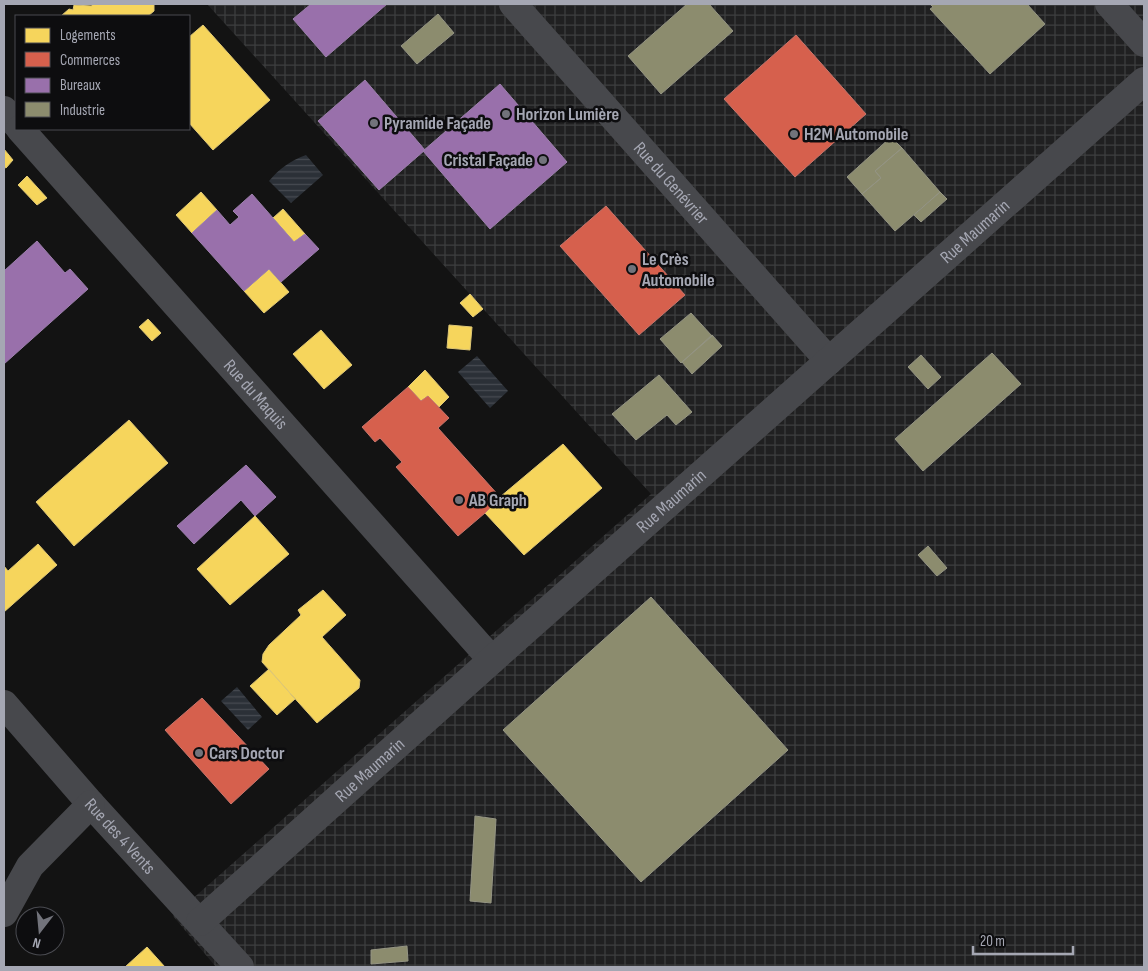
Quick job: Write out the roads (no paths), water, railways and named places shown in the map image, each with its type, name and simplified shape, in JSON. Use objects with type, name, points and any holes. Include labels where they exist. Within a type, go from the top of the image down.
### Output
[{"type":"street","name":"Rue du Genévrier","points":[[513,4],[829,361]]},
{"type":"street","points":[[1109,4],[1144,44]]},
{"type":"street","name":"Rue Maumarin","points":[[200,922],[1144,81]]},
{"type":"street","points":[[4,110],[15,123]]},
{"type":"street","name":"Rue du Maquis","points":[[21,130],[492,660]]},
{"type":"street","name":"Rue des 4 Vents","points":[[4,704],[91,804],[240,967]]},
{"type":"street","points":[[4,912],[30,866],[91,804]]},
{"type":"place","name":"Horizon Lumière","points":[[506,114]]},
{"type":"place","name":"Pyramide Façade","points":[[374,123]]},
{"type":"place","name":"H2M Automobile","points":[[794,134]]},
{"type":"place","name":"Cristal Façade","points":[[543,160]]},
{"type":"place","name":"Le Crès Automobile","points":[[632,269]]},
{"type":"place","name":"AB Graph","points":[[459,500]]},
{"type":"place","name":"Cars Doctor","points":[[199,753]]}]
